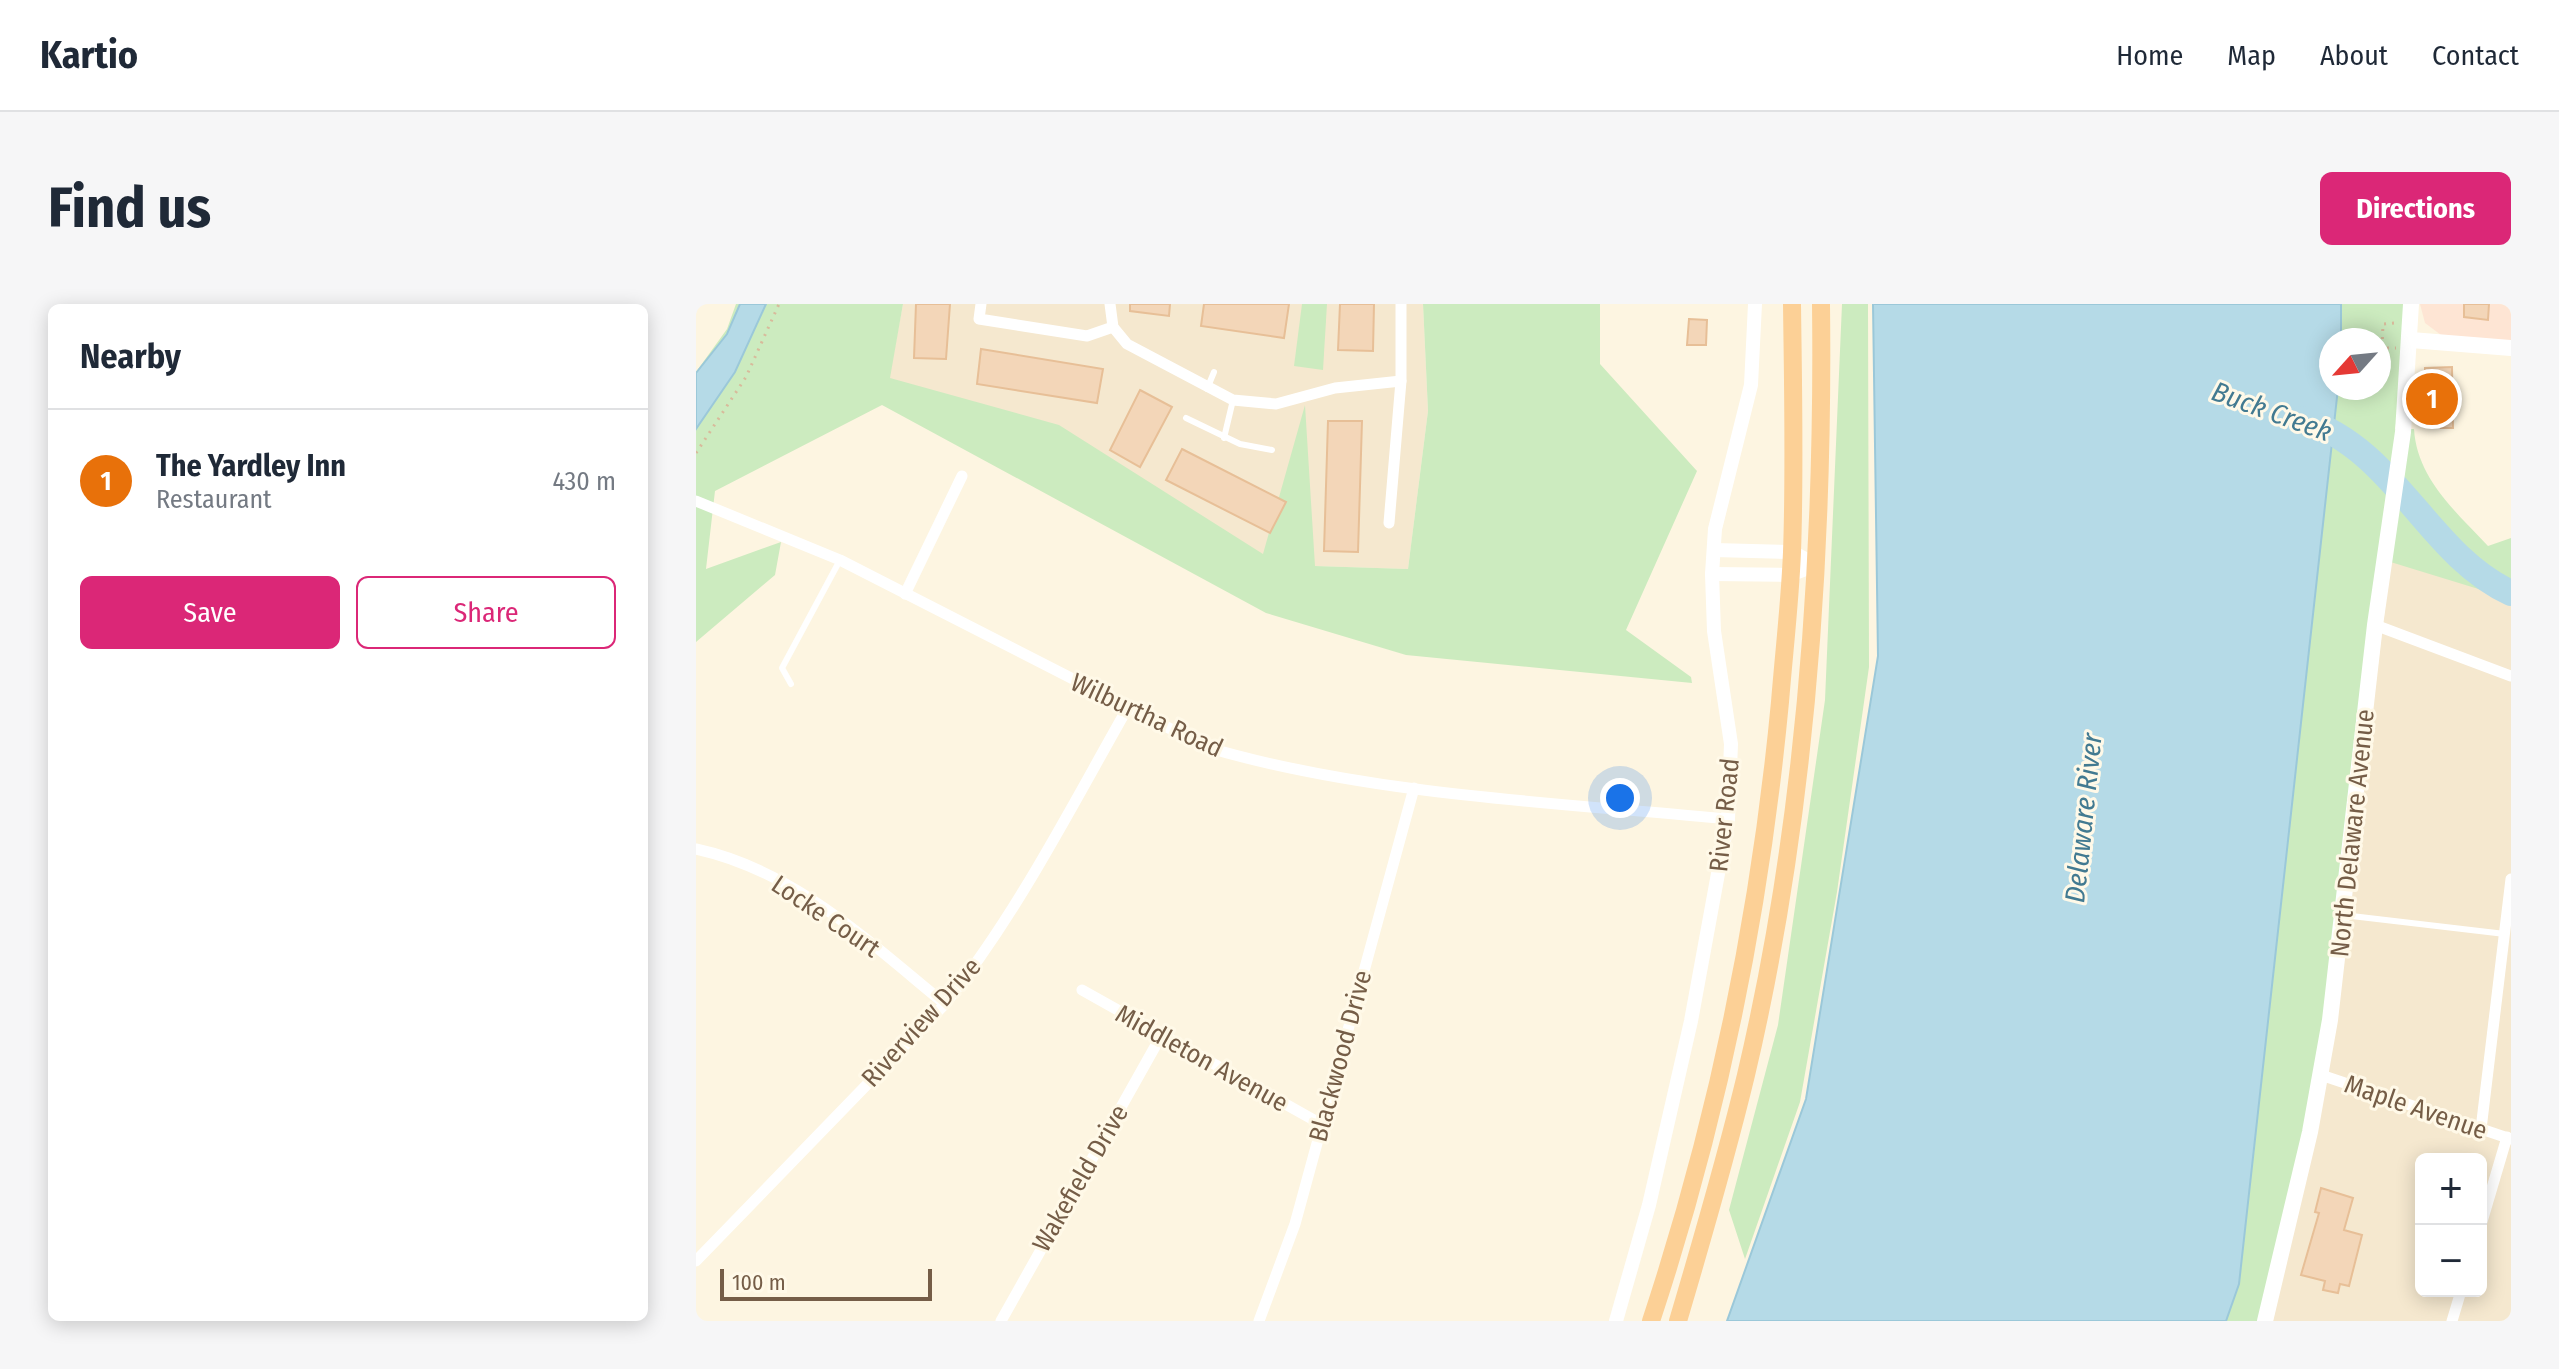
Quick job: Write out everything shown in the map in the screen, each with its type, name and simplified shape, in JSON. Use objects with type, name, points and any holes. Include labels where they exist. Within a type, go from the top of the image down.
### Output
[{"type":"highway","name":"River Road","points":[[1651,1321],[1682,1224],[1724,1070],[1744,971],[1773,770],[1792,552],[1792,304]]},
{"type":"highway","points":[[1678,1321],[1746,1076],[1769,956],[1799,746],[1816,565],[1821,304]]},
{"type":"main road","name":"North Delaware Avenue","points":[[2265,1321],[2321,1075],[2343,915],[2375,625],[2399,462],[2404,344],[2411,304]]},
{"type":"main road","points":[[2404,344],[2511,348]]},
{"type":"street","points":[[981,304],[979,319],[1087,336],[1113,327]]},
{"type":"street","points":[[1110,304],[1113,327],[1127,344],[1207,389],[1233,400],[1276,404],[1335,388],[1401,381]]},
{"type":"street","points":[[1389,523],[1401,381],[1401,304]]},
{"type":"street","name":"River Road","points":[[1616,1321],[1649,1205],[1691,1021],[1728,819],[1731,744],[1714,631],[1712,574],[1723,494],[1751,385],[1755,304]]},
{"type":"street","points":[[905,594],[962,476]]},
{"type":"street","name":"Wilburtha Road","points":[[696,501],[840,560],[1173,734],[1238,757],[1414,788],[1728,819]]},
{"type":"street","points":[[1714,550],[1792,552],[1816,565]]},
{"type":"street","points":[[1712,574],[1790,575],[1816,565]]},
{"type":"street","points":[[2375,625],[2511,676]]},
{"type":"street","name":"Riverview Drive","points":[[696,1261],[945,1004],[1004,923],[1127,709]]},
{"type":"street","name":"Blackwood Drive","points":[[1259,1321],[1291,1237],[1414,788]]},
{"type":"street","name":"Locke Court","points":[[696,849],[740,862],[809,897],[945,1004]]},
{"type":"street","points":[[2481,1129],[2511,879]]},
{"type":"street","name":"Middleton Avenue","points":[[1082,990],[1321,1124]]},
{"type":"street","name":"Wakefield Drive","points":[[1001,1321],[1161,1036]]},
{"type":"street","name":"Maple Avenue","points":[[2321,1075],[2509,1138]]},
{"type":"street","points":[[2487,1206],[2509,1138]]},
{"type":"street","points":[[2452,1321],[2459,1297]]},
{"type":"lane","points":[[1207,389],[1214,372]]},
{"type":"lane","points":[[1224,438],[1233,400]]},
{"type":"lane","points":[[1186,418],[1224,438],[1272,450]]},
{"type":"lane","points":[[791,684],[782,668],[840,560]]},
{"type":"lane","points":[[2343,915],[2505,934]]},
{"type":"path","points":[[696,453],[746,377],[779,304]]},
{"type":"path","points":[[2381,328],[2381,324],[2397,323]]},
{"type":"path","points":[[2391,346],[2404,344]]},
{"type":"shaded area","points":[[903,304],[1423,304],[1428,411],[1408,569],[1315,566],[1264,555],[889,378]]},
{"type":"shaded area","points":[[2420,304],[2511,304],[2511,344],[2441,335],[2425,323]]},
{"type":"shaded area","points":[[2391,559],[2511,597],[2511,1321],[2273,1321],[2329,1066]]},
{"type":"green space","points":[[736,304],[903,304],[890,378],[1059,425],[1263,554],[1305,405],[1315,566],[1408,569],[1428,411],[1423,304],[1600,304],[1600,364],[1697,471],[1626,630],[1691,677],[1692,683],[1406,655],[1266,613],[882,405],[715,491],[706,569],[781,542],[775,575],[696,642],[696,372],[727,329]]},
{"type":"green space","points":[[1302,304],[1327,304],[1323,370],[1294,366]]},
{"type":"green space","points":[[1842,304],[1868,304],[1869,667],[1837,892],[1800,1102],[1745,1259],[1729,1210],[1778,1025],[1825,700]]},
{"type":"green space","points":[[2341,304],[2408,304],[2411,340],[2395,429],[2414,429],[2422,463],[2430,478],[2451,507],[2488,546],[2511,538],[2511,599],[2384,560],[2321,1075],[2265,1321],[2226,1321],[2239,1284],[2337,400],[2391,400],[2391,328],[2341,328]]},
{"type":"water","points":[[740,304],[766,304],[735,372],[696,429],[696,373],[727,334]]},
{"type":"water","name":"Delaware River","points":[[1873,304],[2341,304],[2341,328],[2319,328],[2319,400],[2337,400],[2239,1284],[2226,1321],[1727,1321],[1806,1099],[1878,656]]},
{"type":"building","points":[[916,304],[950,304],[946,359],[914,358]]},
{"type":"building","points":[[1130,304],[1170,304],[1169,316],[1130,311]]},
{"type":"building","points":[[1204,304],[1289,304],[1284,338],[1201,326]]},
{"type":"building","points":[[1340,304],[1374,304],[1373,351],[1338,350]]},
{"type":"building","points":[[2464,304],[2489,304],[2488,320],[2464,317]]},
{"type":"building","points":[[1689,319],[1707,320],[1706,345],[1687,345]]},
{"type":"building","points":[[981,349],[1103,369],[1097,403],[977,384]]},
{"type":"building","points":[[2452,367],[2453,428],[2441,428],[2441,421],[2415,421],[2417,377],[2425,377],[2425,368]]},
{"type":"building","points":[[1140,390],[1172,407],[1140,467],[1110,450]]},
{"type":"building","points":[[1328,421],[1362,421],[1358,552],[1324,551]]},
{"type":"building","points":[[1182,449],[1286,502],[1270,533],[1166,480]]},
{"type":"building","points":[[2321,1188],[2353,1198],[2344,1230],[2362,1235],[2349,1286],[2340,1284],[2338,1293],[2323,1290],[2325,1281],[2301,1275],[2319,1213],[2315,1212]]},
{"type":"waterway","name":"Buck Creek","points":[[2302,419],[2335,434],[2363,454],[2456,553],[2482,575],[2511,593]]},
{"type":"place","name":"The Yardley Inn","points":[[2432,399]]}]
